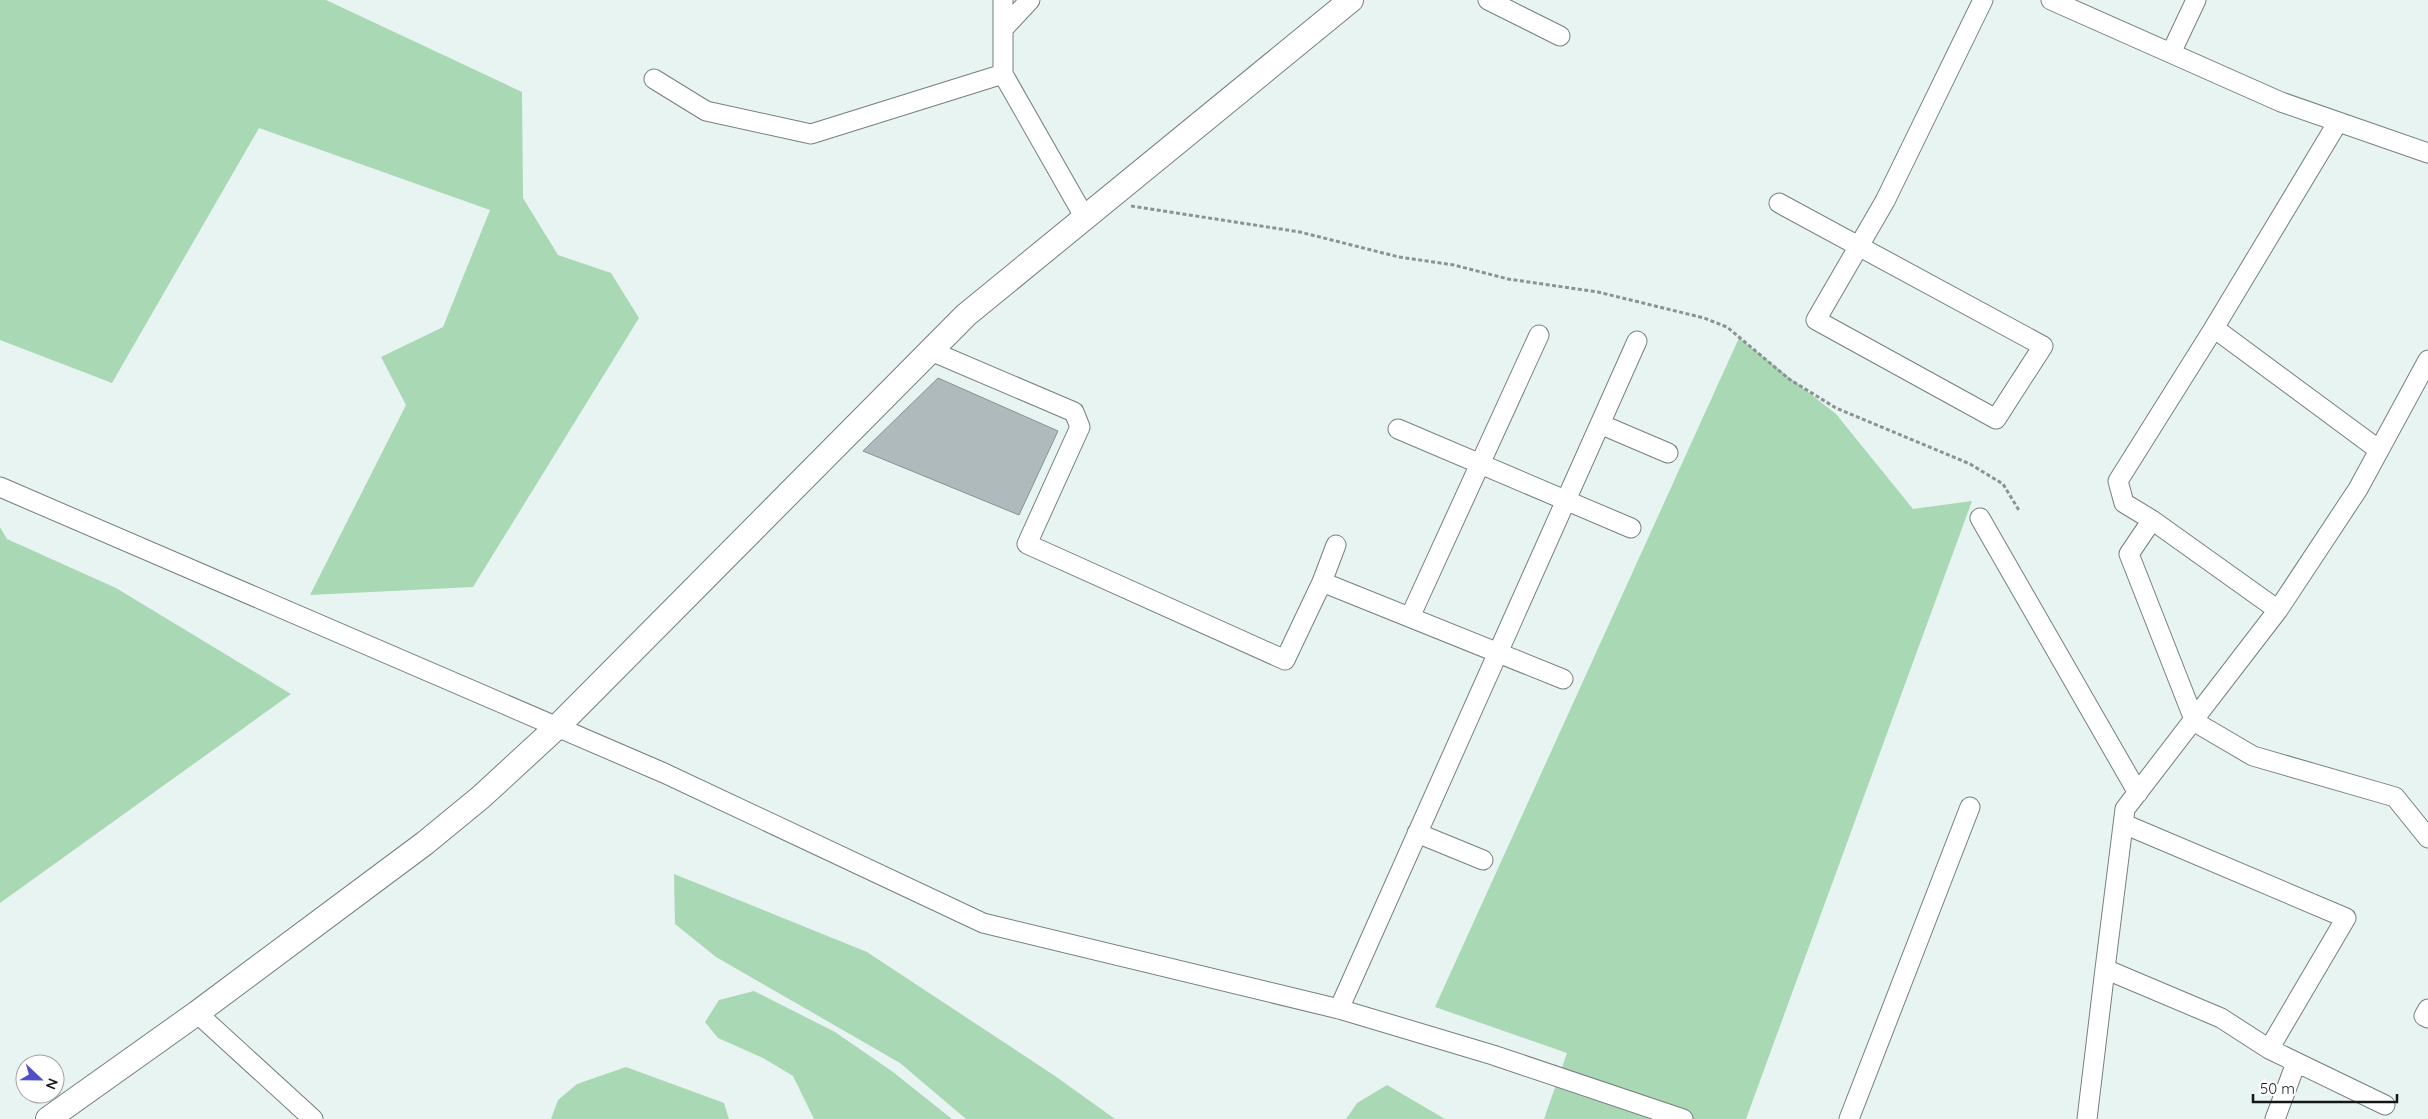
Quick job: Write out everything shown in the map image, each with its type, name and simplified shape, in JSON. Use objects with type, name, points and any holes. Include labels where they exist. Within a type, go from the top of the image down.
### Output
[{"type":"street","points":[[1003,0],[1003,74],[1093,211]]},
{"type":"street","points":[[1003,29],[1030,0]]},
{"type":"street","points":[[48,1119],[197,1013],[424,843],[480,797],[556,728],[966,315],[1351,0]]},
{"type":"street","points":[[1488,0],[1560,36]]},
{"type":"street","points":[[1779,203],[1859,246],[2043,346],[1996,419],[1816,320],[1859,246],[1885,201],[1983,0]]},
{"type":"street","points":[[2050,0],[2281,102],[2428,153]]},
{"type":"street","points":[[2171,53],[2196,0]]},
{"type":"street","points":[[654,79],[706,111],[811,134],[1003,74]]},
{"type":"street","points":[[2278,610],[2152,520],[2124,503],[2118,480],[2214,328],[2338,122]]},
{"type":"street","points":[[2214,328],[2379,450]]},
{"type":"street","points":[[1410,617],[1539,335]]},
{"type":"street","points":[[1339,1009],[1637,341]]},
{"type":"street","points":[[931,351],[1074,412],[1080,427],[1027,544],[1285,660],[1322,582],[1336,545]]},
{"type":"street","points":[[2087,1119],[2126,809],[2278,610],[2358,489],[2428,360]]},
{"type":"street","points":[[1600,424],[1668,453]]},
{"type":"street","points":[[1398,429],[1631,528]]},
{"type":"street","points":[[0,487],[664,773],[983,923],[1339,1009],[1493,1055],[1683,1119]]},
{"type":"street","points":[[1980,518],[2138,793]]},
{"type":"street","points":[[2152,520],[2129,554],[2194,722],[2253,756],[2395,798],[2428,838]]},
{"type":"street","points":[[1322,582],[1563,679]]},
{"type":"street","points":[[1849,1119],[1970,807]]},
{"type":"street","points":[[2124,824],[2346,918],[2269,1049]]},
{"type":"street","points":[[1418,833],[1483,860]]},
{"type":"street","points":[[2106,969],[2221,1018],[2269,1049],[2385,1105]]},
{"type":"street","points":[[2428,1009],[2424,1016],[2428,1018]]},
{"type":"street","points":[[197,1013],[314,1119]]},
{"type":"street","points":[[2275,1119],[2296,1063]]},
{"type":"path","points":[[1093,211],[1130,206],[1300,232],[1399,256],[1454,265],[1508,280],[1598,292],[1704,318],[1727,327],[1789,379],[1836,408],[1970,464],[2003,484],[2020,512]]},
{"type":"green space","points":[[0,0],[326,0],[522,92],[523,198],[558,255],[611,273],[639,318],[473,587],[310,595],[406,405],[381,357],[443,327],[490,210],[259,128],[112,383],[0,340]]},
{"type":"green space","points":[[1739,338],[1836,414],[1913,509],[1972,501],[1746,1119],[1544,1119],[1567,1053],[1435,1007]]},
{"type":"green space","points":[[0,527],[7,539],[116,588],[291,694],[0,903]]},
{"type":"green space","points":[[674,874],[867,952],[1055,1076],[1115,1119],[966,1119],[900,1063],[716,957],[675,924]]},
{"type":"green space","points":[[754,991],[835,1032],[893,1072],[952,1119],[814,1119],[793,1076],[763,1058],[718,1038],[705,1022],[719,1000]]},
{"type":"green space","points":[[626,1067],[724,1103],[729,1119],[551,1119],[558,1100],[577,1084]]},
{"type":"green space","points":[[1387,1085],[1445,1119],[1346,1119],[1357,1103]]},
{"type":"building","points":[[938,378],[1058,431],[1019,515],[863,451]]}]
